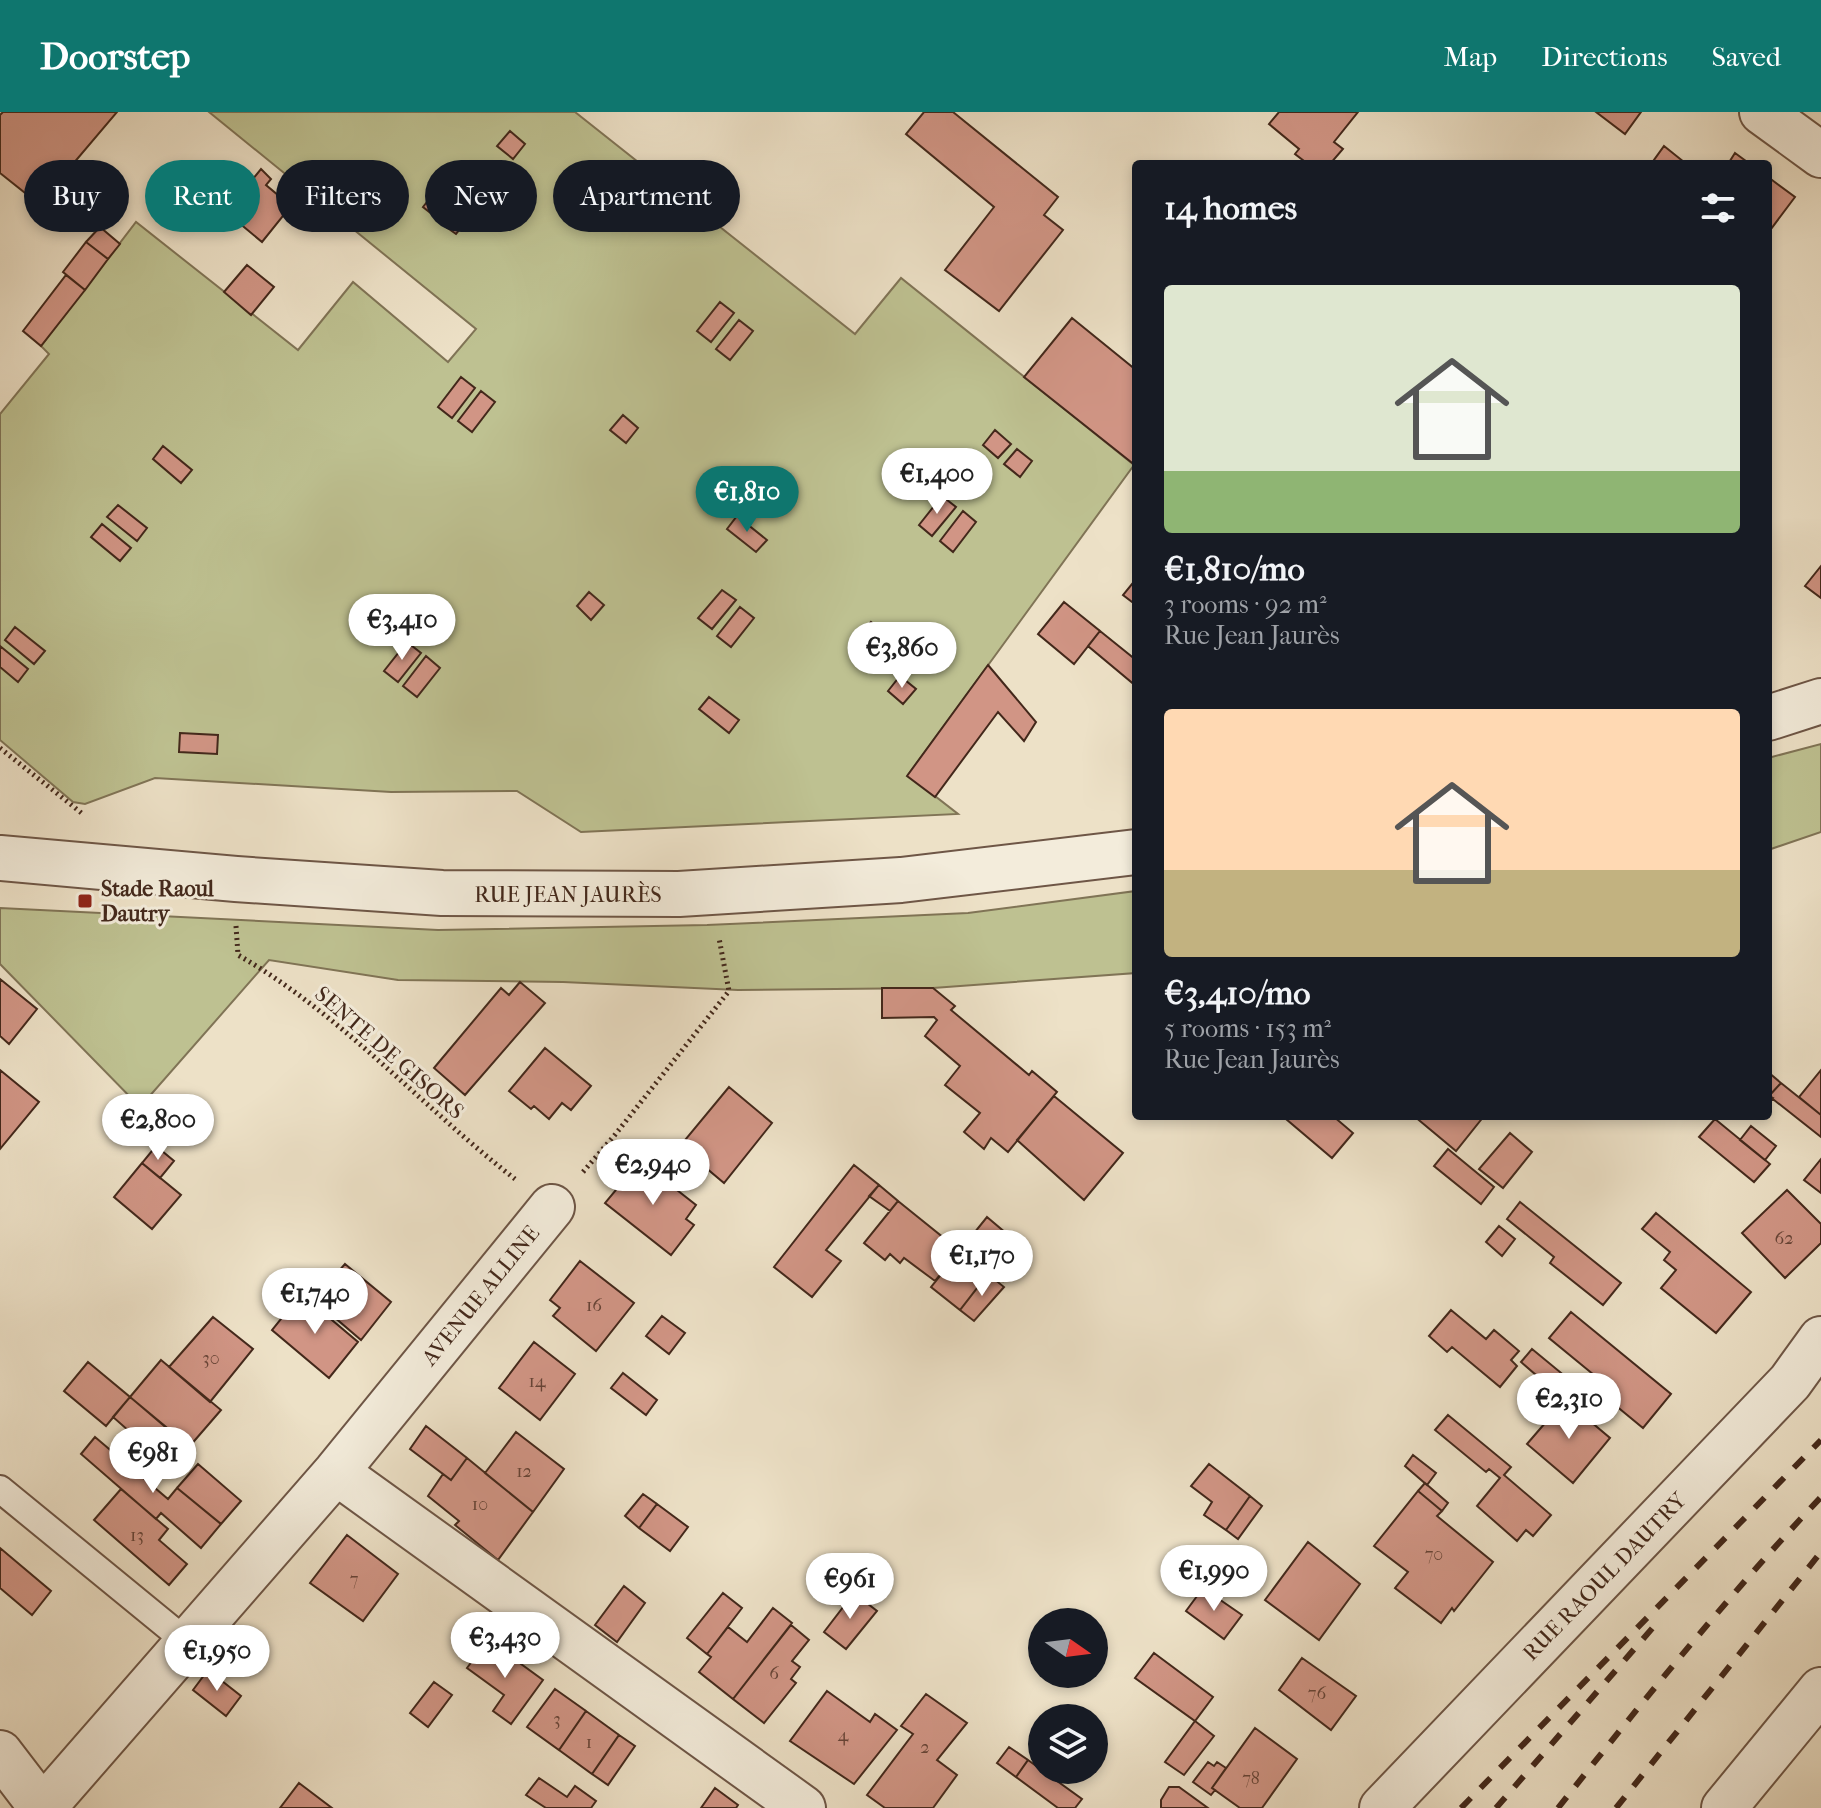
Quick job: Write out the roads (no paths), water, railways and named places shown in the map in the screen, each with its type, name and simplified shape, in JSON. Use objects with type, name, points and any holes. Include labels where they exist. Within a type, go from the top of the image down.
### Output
[{"type":"street","points":[[1762,112],[1821,155]]},
{"type":"street","points":[[1772,717],[1821,701]]},
{"type":"street","name":"RUE JEAN JAURÈS","points":[[0,858],[442,893],[679,894],[901,880],[1132,852]]},
{"type":"street","name":"AVENUE ALLINE","points":[[43,1808],[336,1472],[552,1207]]},
{"type":"street","name":"RUE RAOUL DAUTRY","points":[[1382,1808],[1790,1382],[1821,1339]]},
{"type":"street","points":[[336,1472],[803,1808]]},
{"type":"street","points":[[1724,1808],[1821,1690]]},
{"type":"street","points":[[0,1753],[43,1808]]},
{"type":"lane","points":[[0,1489],[188,1643]]},
{"type":"railway","points":[[1461,1808],[1821,1440]]},
{"type":"railway","points":[[1558,1808],[1686,1650],[1821,1497]]},
{"type":"railway","points":[[1616,1808],[1821,1552]]},
{"type":"railway","points":[[1496,1808],[1656,1624]]},
{"type":"place","name":"Stade Raoul Dautry","points":[[85,901]]}]
